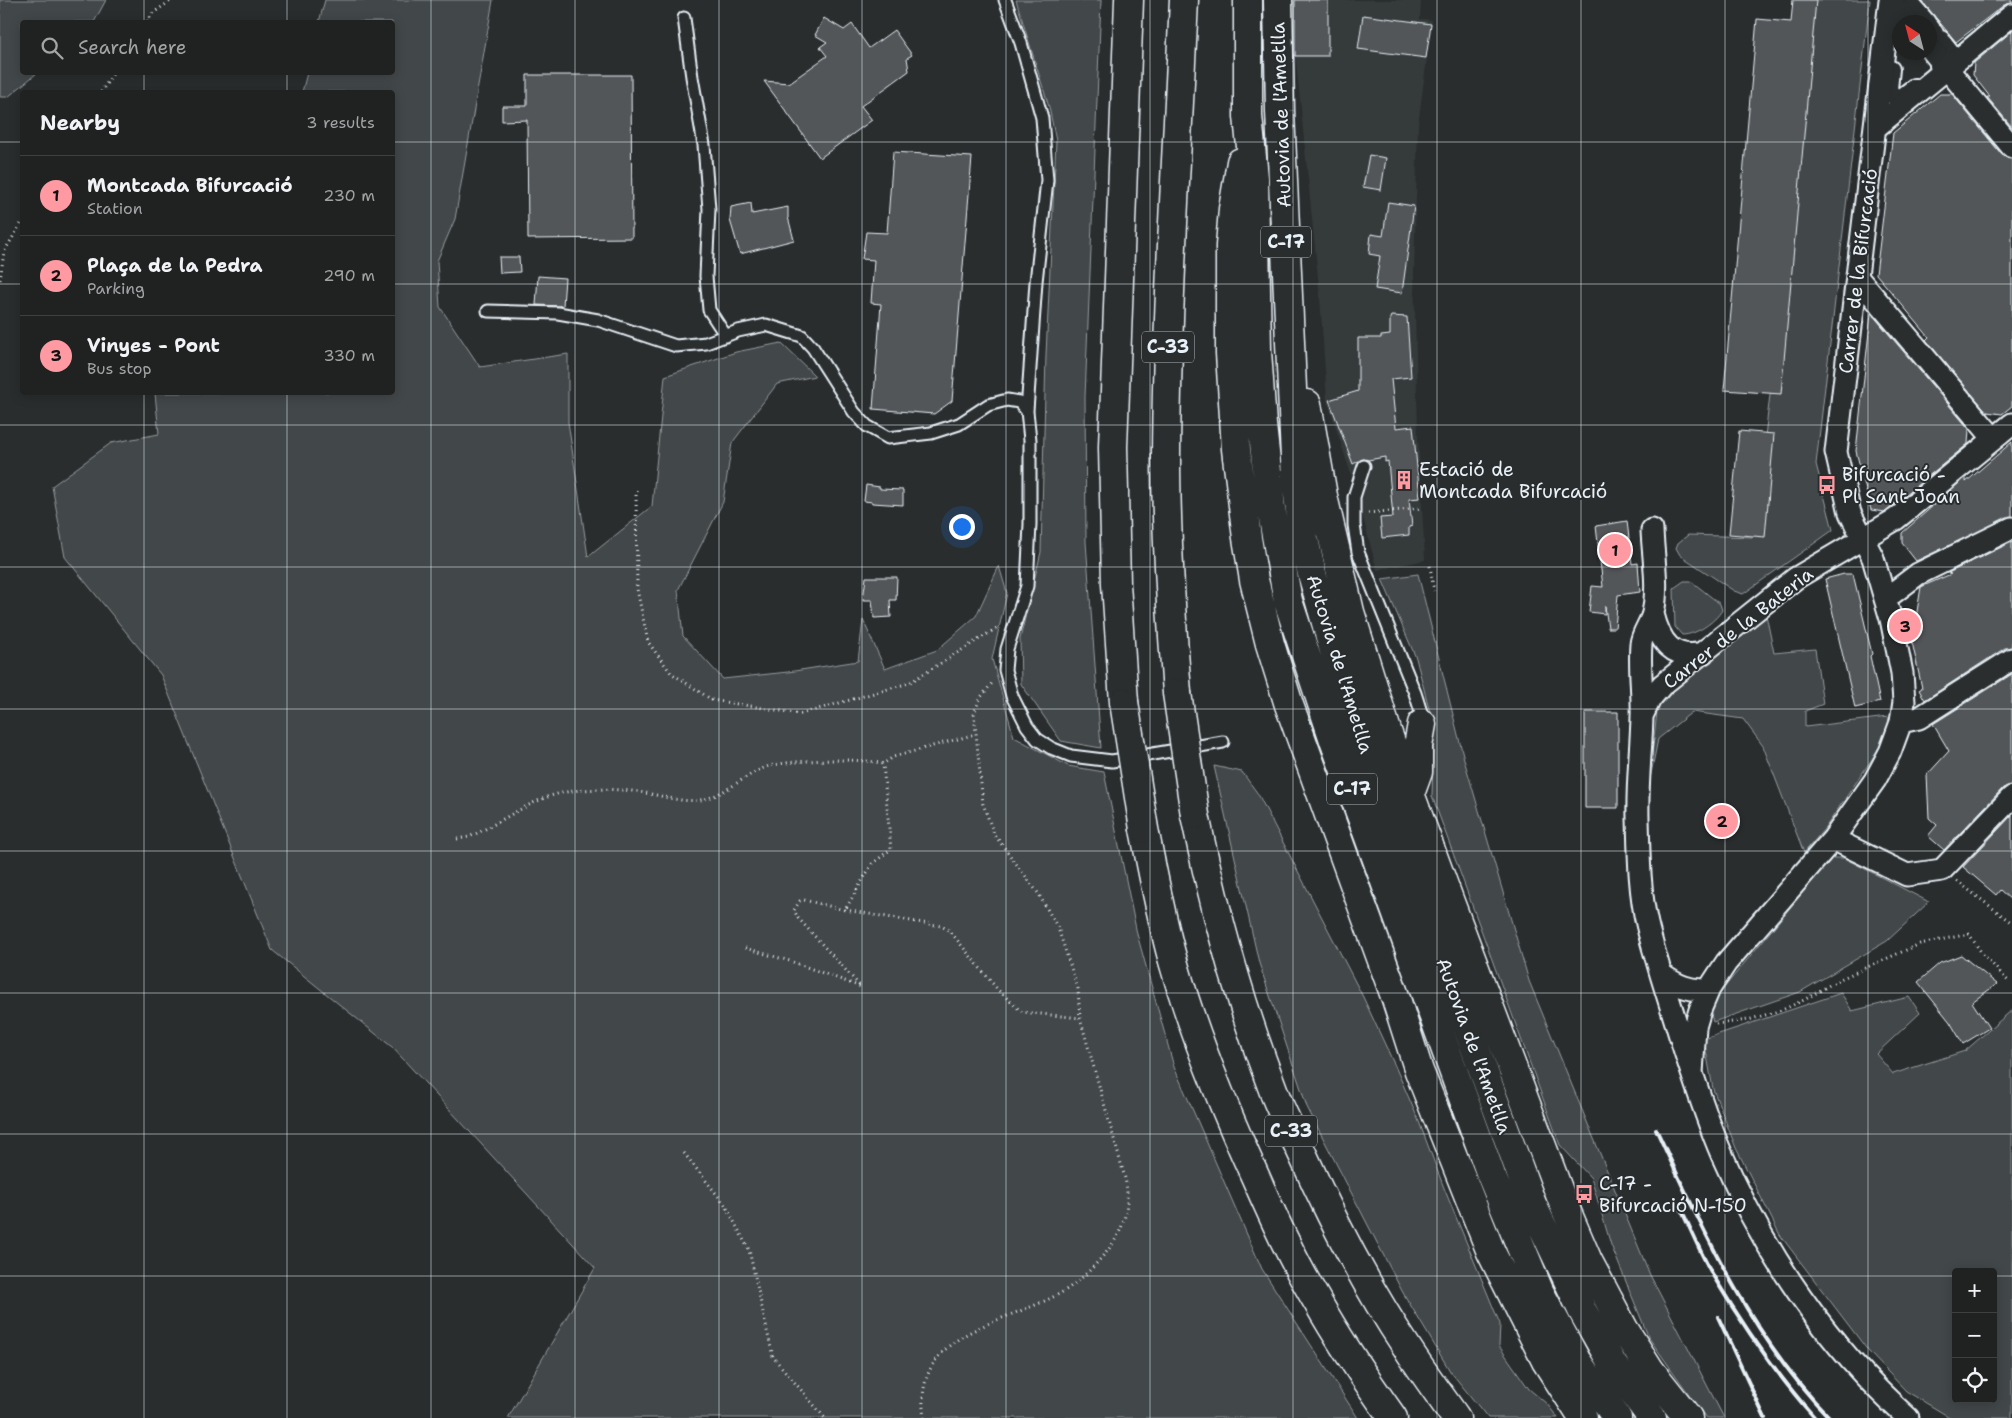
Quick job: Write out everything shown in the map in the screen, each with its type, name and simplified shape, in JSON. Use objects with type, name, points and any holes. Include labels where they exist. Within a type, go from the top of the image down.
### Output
[{"type":"highway","name":"C-33","points":[[1129,0],[1113,447],[1116,584],[1124,702],[1144,829],[1156,893],[1173,961],[1194,1028],[1226,1114],[1277,1226],[1316,1301],[1393,1418]]},
{"type":"highway","name":"C-33","points":[[1184,0],[1168,334],[1166,457],[1168,581],[1177,693],[1207,878],[1245,1011],[1275,1096],[1325,1204],[1363,1274],[1405,1345],[1456,1418]]},
{"type":"highway","name":"Autovia de l'Ametlla","points":[[1248,0],[1248,116],[1254,178],[1257,351],[1262,425],[1271,508],[1288,601],[1335,743],[1491,1175],[1540,1294],[1576,1360],[1617,1418]]},
{"type":"highway","name":"Autovia de l'Ametlla","points":[[1278,0],[1280,111],[1296,481],[1304,540],[1312,574],[1349,703],[1532,1204],[1586,1318],[1613,1365],[1652,1418]]},
{"type":"highway","points":[[1248,116],[1233,210],[1230,246],[1230,353],[1236,449],[1247,538],[1254,580],[1268,635],[1289,705],[1396,999],[1419,1071],[1490,1252],[1546,1361],[1583,1418]]},
{"type":"highway","points":[[1292,373],[1307,405],[1323,496],[1350,612],[1388,734],[1564,1205],[1588,1261],[1624,1329],[1650,1370],[1688,1418]]},
{"type":"highway","points":[[1388,734],[1410,733],[1422,724]]},
{"type":"highway","points":[[1410,794],[1418,772],[1418,746],[1422,724]]},
{"type":"street","points":[[1921,15],[1909,1],[1898,5],[1889,88],[1891,94],[1897,98],[1904,95],[1939,60],[2012,15]]},
{"type":"street","name":"Carrer de la Bifurcació","points":[[1692,1072],[1695,1027],[1709,989],[1726,963],[1834,839],[1875,780],[1890,752],[1902,722],[1904,688],[1885,599],[1873,558],[1850,513],[1836,452],[1875,128],[1898,5]]},
{"type":"street","points":[[1875,128],[1939,60],[1952,53],[1941,39],[1939,41],[1937,39]]},
{"type":"street","points":[[1939,60],[2012,147]]},
{"type":"street","points":[[1857,276],[1994,439]]},
{"type":"street","name":"Carrer de la Bateria","points":[[1642,716],[1650,699],[1662,685],[1796,578],[1896,519],[2012,424]]},
{"type":"street","points":[[1885,599],[1918,574],[2012,528]]},
{"type":"street","points":[[1652,530],[1655,593],[1653,614],[1641,642],[1642,716],[1638,816],[1640,871],[1646,923],[1674,1016],[1712,1130],[1737,1187],[1758,1228],[1829,1334],[1872,1383],[1908,1418]]},
{"type":"street","points":[[1653,614],[1662,640],[1671,649],[1691,656],[1703,653]]},
{"type":"street","points":[[1902,722],[1919,718],[2012,659]]},
{"type":"street","points":[[1834,839],[1907,876],[1942,870],[2012,797]]},
{"type":"street","points":[[1661,974],[1675,984],[1698,991],[1709,989]]},
{"type":"street","points":[[1674,1016],[1684,1024],[1695,1027]]},
{"type":"lane","points":[[1005,0],[1021,43],[1042,118],[1047,180],[1036,282],[1027,411],[1030,440],[1030,524],[1027,586],[1007,649],[1005,670],[1012,696],[1027,726],[1038,739],[1051,748],[1071,756],[1112,761],[1223,742]]},
{"type":"lane","points":[[684,18],[704,145],[709,209],[706,276],[709,310],[726,336]]},
{"type":"lane","points":[[488,311],[558,313],[598,320],[676,346],[706,343],[738,331],[766,326],[802,336],[813,348],[854,412],[867,426],[888,438],[931,433],[959,424],[988,405],[1007,400],[1019,402],[1027,411]]},
{"type":"lane","points":[[1364,466],[1354,497],[1353,514],[1356,540],[1361,562],[1415,693],[1421,712],[1422,724]]},
{"type":"path","points":[[149,20],[154,13],[172,0]]},
{"type":"path","points":[[102,90],[112,75]]},
{"type":"path","points":[[0,280],[4,252],[20,225]]},
{"type":"path","points":[[636,490],[637,590],[648,642],[671,673],[712,700],[800,714],[909,683],[1018,616]]},
{"type":"path","points":[[1353,514],[1422,508]]},
{"type":"path","points":[[1430,566],[1434,591]]},
{"type":"path","points":[[924,1418],[924,1396],[927,1382],[932,1366],[938,1356],[958,1339],[976,1328],[1031,1308],[1078,1282],[1116,1240],[1127,1214],[1128,1190],[1080,1018],[1078,989],[1058,928],[1038,893],[999,841],[988,820],[983,804],[974,713],[986,689],[1005,670]]},
{"type":"path","points":[[883,764],[893,757],[976,734]]},
{"type":"path","points":[[457,839],[463,839],[476,834],[536,801],[573,791],[643,793],[687,801],[705,799],[765,768],[778,764],[827,760],[875,761],[883,764]]},
{"type":"path","points":[[845,910],[872,864],[891,848],[883,764]]},
{"type":"path","points":[[1942,870],[2012,923]]},
{"type":"path","points":[[745,948],[790,961],[862,987],[798,918],[794,910],[800,901],[804,900],[845,910],[941,926],[949,930],[998,990],[1022,1012],[1080,1018]]},
{"type":"path","points":[[1695,1027],[1748,1020],[1782,1010],[1804,1000],[1840,979],[1920,944],[1969,934],[1981,952],[2010,982]]},
{"type":"path","points":[[684,1153],[726,1206],[749,1250],[774,1357],[825,1418]]},
{"type":"shaded area","points":[[0,0],[106,0],[95,20],[20,20],[20,75],[35,75],[8,97],[0,97]]},
{"type":"shaded area","points":[[325,0],[493,0],[455,219],[437,261],[440,307],[480,367],[568,354],[568,422],[588,557],[652,506],[665,376],[736,352],[781,343],[815,376],[777,384],[732,443],[723,502],[678,590],[683,636],[723,679],[788,672],[858,661],[863,620],[885,669],[937,650],[976,616],[999,566],[1007,593],[992,659],[1014,737],[1068,766],[1104,772],[1137,934],[1174,1067],[1262,1269],[1358,1418],[508,1418],[595,1268],[392,1047],[272,950],[161,675],[65,557],[52,486],[111,443],[159,434],[155,395],[395,395],[395,90],[303,90],[306,75],[395,75],[395,20],[320,20]]},
{"type":"shaded area","points":[[1016,0],[1101,0],[1085,397],[1086,542],[1101,748],[1061,741],[1021,684],[1020,639],[1041,552],[1046,355],[1056,141],[1049,107]]},
{"type":"shaded area","points":[[1293,0],[1421,0],[1420,19],[1432,20],[1418,125],[1414,272],[1418,437],[1425,560],[1377,570],[1355,487],[1327,400],[1320,297],[1296,60]]},
{"type":"shaded area","points":[[1809,0],[1870,0],[1816,464],[1833,530],[1743,594],[1734,591],[1680,555],[1676,548],[1678,543],[1688,535],[1753,537],[1775,353]]},
{"type":"shaded area","points":[[1418,574],[1465,763],[1529,981],[1650,1275],[1724,1418],[1706,1418],[1649,1338],[1611,1245],[1591,1178],[1560,1145],[1432,796],[1434,728],[1416,658],[1382,579]]},
{"type":"shaded area","points":[[1684,581],[1691,581],[1720,604],[1722,610],[1705,627],[1693,633],[1682,635],[1675,627],[1674,588]]},
{"type":"shaded area","points":[[1766,615],[1774,653],[1815,649],[1823,704],[1805,711],[1805,727],[1888,717],[1891,731],[1825,828],[1804,853],[1763,746],[1743,719],[1692,712],[1658,739],[1648,789],[1657,712],[1661,701]]},
{"type":"shaded area","points":[[1214,766],[1242,772],[1258,794],[1363,997],[1395,1066],[1500,1324],[1499,1346],[1529,1389],[1547,1404],[1558,1418],[1488,1418],[1450,1371],[1402,1291],[1307,1107],[1259,963]]},
{"type":"shaded area","points":[[1831,858],[1844,858],[1929,902],[1887,941],[1800,992],[1713,1022],[1709,1006]]},
{"type":"shaded area","points":[[1841,993],[1852,1011],[1909,997],[1920,1013],[1876,1054],[1893,1074],[1965,1051],[2012,1010],[2012,1418],[1951,1418],[1906,1391],[1869,1352],[1780,1235],[1736,1148],[1713,1089],[1704,1039]]},
{"type":"building","points":[[1295,0],[1328,0],[1328,56],[1295,56]]},
{"type":"building","points":[[1793,0],[1816,0],[1781,394],[1724,390],[1757,19],[1791,22]]},
{"type":"building","points":[[1921,0],[2012,0],[2012,3],[2004,5],[1956,42],[1937,19],[1937,15],[1934,15]]},
{"type":"building","points":[[1363,15],[1431,24],[1426,58],[1358,49]]},
{"type":"building","points":[[824,18],[844,30],[852,24],[869,48],[894,30],[912,55],[907,58],[909,71],[861,106],[872,120],[820,158],[764,81],[789,83],[827,56],[820,47],[827,42],[815,35]]},
{"type":"building","points":[[2012,31],[2012,127],[1987,97],[1990,97],[1973,75],[1974,63]]},
{"type":"building","points":[[527,75],[631,75],[632,238],[528,239],[527,120],[502,121],[502,106],[527,106]]},
{"type":"building","points":[[1940,94],[1952,94],[2002,155],[2012,159],[2012,406],[2002,414],[1987,412],[1926,340],[1929,337],[1876,274],[1893,133]]},
{"type":"building","points":[[893,152],[972,157],[952,401],[934,414],[873,409],[881,304],[871,303],[874,260],[862,259],[866,232],[887,233]]},
{"type":"building","points":[[1369,155],[1386,158],[1381,190],[1363,187]]},
{"type":"building","points":[[1388,202],[1414,206],[1402,293],[1375,289],[1380,256],[1369,254],[1371,234],[1383,236]]},
{"type":"building","points":[[751,203],[752,214],[788,207],[788,217],[794,240],[740,254],[730,220],[731,207]]},
{"type":"building","points":[[499,257],[519,257],[520,272],[500,273]]},
{"type":"building","points":[[538,276],[565,278],[563,306],[536,305]]},
{"type":"building","points":[[1871,313],[1969,429],[1968,444],[1884,512],[1871,510],[1856,451]]},
{"type":"building","points":[[1391,316],[1407,317],[1411,377],[1391,379],[1396,428],[1413,426],[1420,498],[1409,499],[1412,526],[1409,527],[1409,535],[1382,538],[1380,518],[1393,517],[1388,461],[1385,462],[1385,457],[1363,459],[1353,464],[1329,400],[1358,391],[1358,338],[1381,338],[1381,336],[1390,335]]},
{"type":"building","points":[[1739,431],[1774,434],[1765,537],[1729,534]]},
{"type":"building","points":[[2012,442],[2012,516],[1916,561],[1902,543],[1902,533],[1966,477],[1966,482]]},
{"type":"building","points":[[866,485],[880,487],[880,489],[903,490],[903,505],[864,501]]},
{"type":"building","points":[[1627,521],[1632,564],[1638,563],[1640,592],[1618,595],[1615,628],[1608,628],[1605,606],[1605,614],[1589,612],[1592,586],[1603,587],[1596,526]]},
{"type":"building","points":[[2012,542],[2012,647],[2005,648],[1925,700],[1919,690],[1922,688],[1912,642],[1921,587],[1951,574],[1948,573]]},
{"type":"building","points":[[1844,574],[1853,574],[1872,654],[1870,656],[1880,702],[1855,708],[1825,579]]},
{"type":"building","points":[[866,577],[897,577],[896,600],[890,600],[891,617],[874,618],[872,600],[863,600]]},
{"type":"building","points":[[2012,674],[2012,785],[2003,788],[1944,850],[1928,836],[1937,825],[1929,818],[1927,775],[1949,751],[1933,724]]},
{"type":"building","points":[[1585,712],[1618,712],[1618,808],[1585,808]]},
{"type":"building","points":[[2012,815],[2012,901],[2000,890],[1996,895],[1963,867]]},
{"type":"building","points":[[1961,955],[1997,984],[1972,1002],[1989,1028],[1963,1044],[1950,1022],[1918,982],[1940,963]]},
{"type":"railway","points":[[1656,1129],[1711,1243],[1753,1318],[1776,1353],[1830,1418]]},
{"type":"railway","points":[[1679,1205],[1709,1269],[1737,1314],[1774,1368],[1815,1418]]},
{"type":"railway","points":[[1718,1317],[1765,1418]]},
{"type":"place","name":"Estació de Montcada Bifurcació","points":[[1404,480]]},
{"type":"place","name":"Bifurcació - Pl Sant Joan","points":[[1827,485]]},
{"type":"place","name":"Montcada Bifurcació","points":[[1615,550]]},
{"type":"place","name":"Vinyes - Pont","points":[[1905,626]]},
{"type":"place","name":"Plaça de la Pedra","points":[[1722,821]]},
{"type":"place","name":"C-17 - Bifurcació N-150","points":[[1584,1194]]}]
